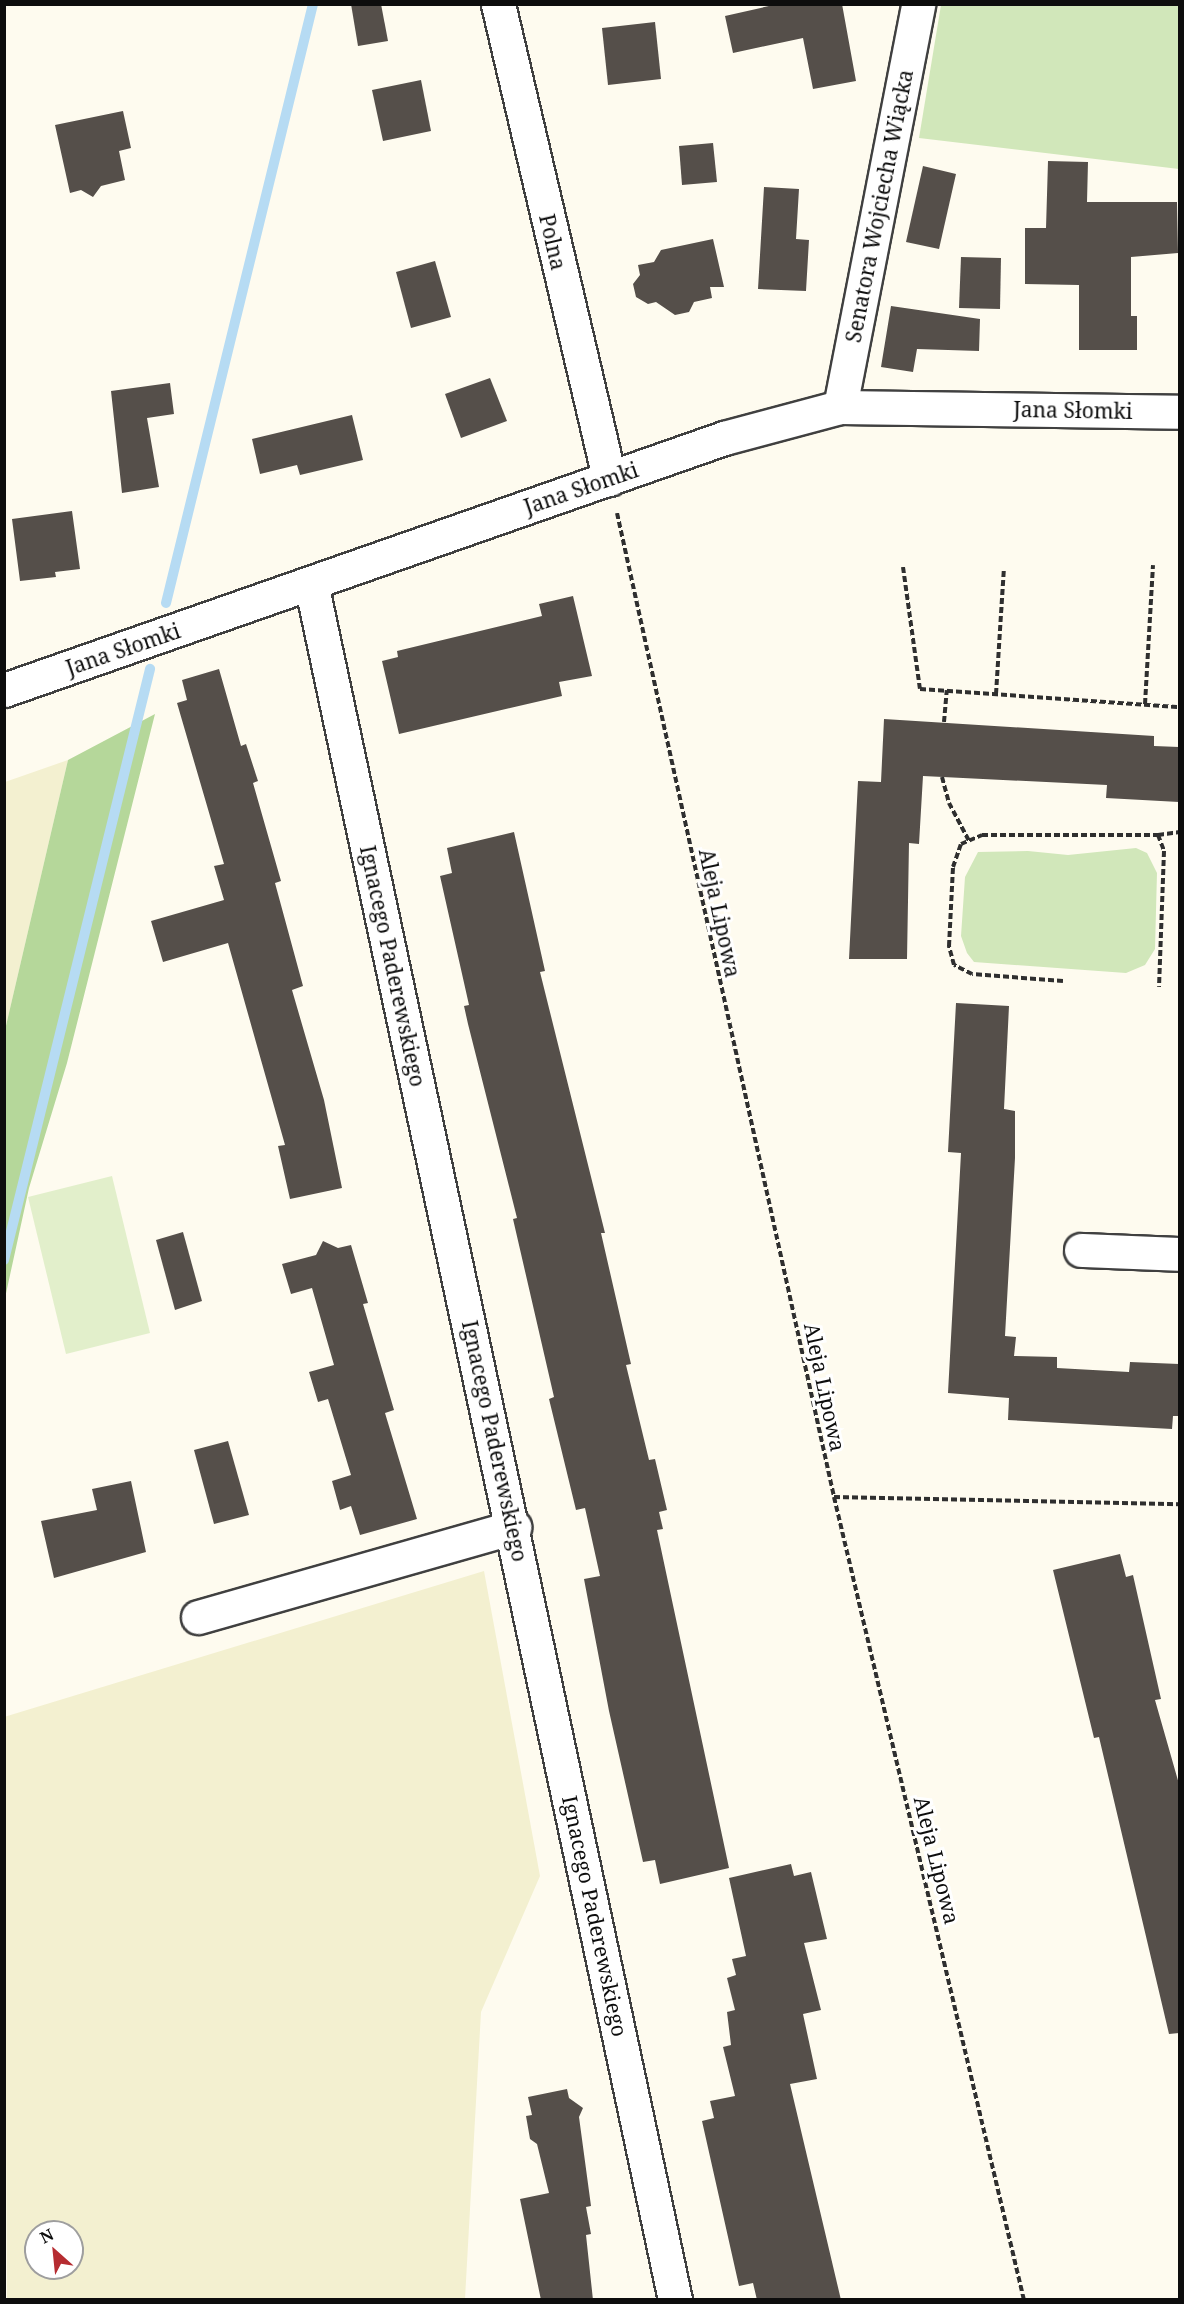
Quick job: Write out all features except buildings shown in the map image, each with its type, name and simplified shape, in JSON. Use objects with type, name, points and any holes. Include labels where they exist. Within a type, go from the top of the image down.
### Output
[{"type":"street","name":"Polna","points":[[498,4],[609,479]]},
{"type":"street","name":"Senatora Wojciecha Wiącka","points":[[840,407],[918,4]]},
{"type":"street","name":"Jana Słomki","points":[[4,690],[724,438],[840,407],[1179,412]]},
{"type":"street","name":"Ignacego Paderewskiego","points":[[311,583],[514,1527],[675,2300]]},
{"type":"street","points":[[1081,1250],[1179,1254]]},
{"type":"street","points":[[198,1617],[514,1527]]},
{"type":"path","name":"Aleja Lipowa","points":[[609,479],[834,1497],[1024,2300]]},
{"type":"path","points":[[1145,705],[1153,565]]},
{"type":"path","points":[[903,567],[920,689],[1179,707]]},
{"type":"path","points":[[996,694],[1004,568]]},
{"type":"path","points":[[944,722],[946,690]]},
{"type":"path","points":[[942,777],[949,803],[969,841]]},
{"type":"path","points":[[1063,981],[972,974],[954,965],[949,946],[953,867],[961,844],[981,836],[1158,836],[1179,832]]},
{"type":"path","points":[[1158,836],[1164,851],[1159,987]]},
{"type":"path","points":[[834,1497],[1179,1504]]},
{"type":"shaded area","points":[[68,760],[5,1030],[5,782]]},
{"type":"shaded area","points":[[484,1571],[540,1876],[481,2012],[465,2299],[7,2299],[4,1717]]},
{"type":"green space","points":[[941,5],[1179,5],[1179,169],[919,138]]},
{"type":"green space","points":[[155,714],[67,1063],[29,1188],[5,1298],[5,1030],[68,760]]},
{"type":"green space","points":[[1136,848],[1147,853],[1157,873],[1155,949],[1145,965],[1126,973],[974,962],[967,953],[961,936],[965,877],[978,852],[1028,851],[1068,855]]},
{"type":"green space","points":[[112,1176],[150,1333],[66,1354],[28,1197]]},
{"type":"waterway","points":[[166,603],[313,4]]},
{"type":"waterway","points":[[4,1260],[150,669]]}]
